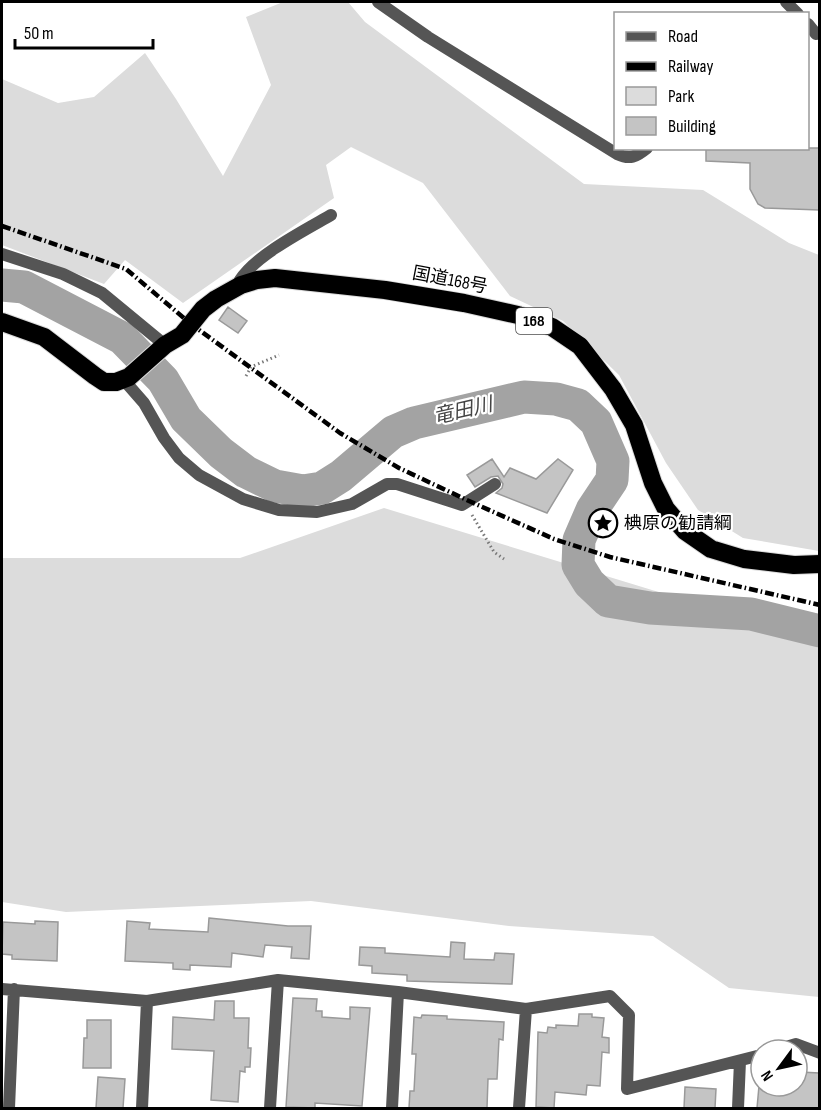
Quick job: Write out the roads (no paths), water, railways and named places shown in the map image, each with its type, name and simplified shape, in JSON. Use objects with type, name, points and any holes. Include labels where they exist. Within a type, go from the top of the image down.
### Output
[{"type":"highway","name":"国道168号","points":[[126,378],[160,349],[182,335],[203,309],[216,299],[241,285],[257,280],[275,278],[385,290],[464,303],[518,315],[552,327],[580,346],[613,389],[634,425],[653,483],[666,509],[685,531],[711,549],[744,559],[794,566],[819,564]]},
{"type":"highway","points":[[2,322],[44,337],[104,382],[116,382],[126,378]]},
{"type":"street","points":[[378,2],[428,37],[617,154],[628,158],[638,156],[645,150]]},
{"type":"street","points":[[241,285],[240,280],[251,267],[294,236],[331,215]]},
{"type":"street","points":[[2,254],[63,274],[102,293],[160,349]]},
{"type":"street","points":[[126,378],[179,458],[199,475],[243,499],[279,510],[317,512],[352,504],[387,484],[397,484],[462,505],[495,484]]},
{"type":"street","points":[[270,1108],[278,980]]},
{"type":"street","points":[[9,1108],[8,989],[147,1001],[278,980],[398,992],[526,1009],[609,996],[629,1015],[627,1089],[749,1058]]},
{"type":"street","points":[[392,1108],[398,992]]},
{"type":"street","points":[[142,1108],[147,1001]]},
{"type":"street","points":[[519,1108],[526,1009]]},
{"type":"street","points":[[738,1108],[740,1061]]},
{"type":"waterway","name":"竜田川","points":[[2,285],[24,287],[122,338],[163,380],[186,419],[221,453],[246,472],[275,486],[303,491],[322,488],[341,476],[393,432],[414,423],[524,397],[556,399],[578,405],[596,422],[613,461],[612,480],[592,510],[579,540],[578,565],[589,583],[608,601],[650,608],[751,614],[820,631]]},
{"type":"railway","points":[[2,226],[126,269],[191,324],[340,433],[399,468],[469,501],[554,539],[610,557],[820,605]]},
{"type":"place","name":"椣原の勧請綱","points":[[603,523]]}]
